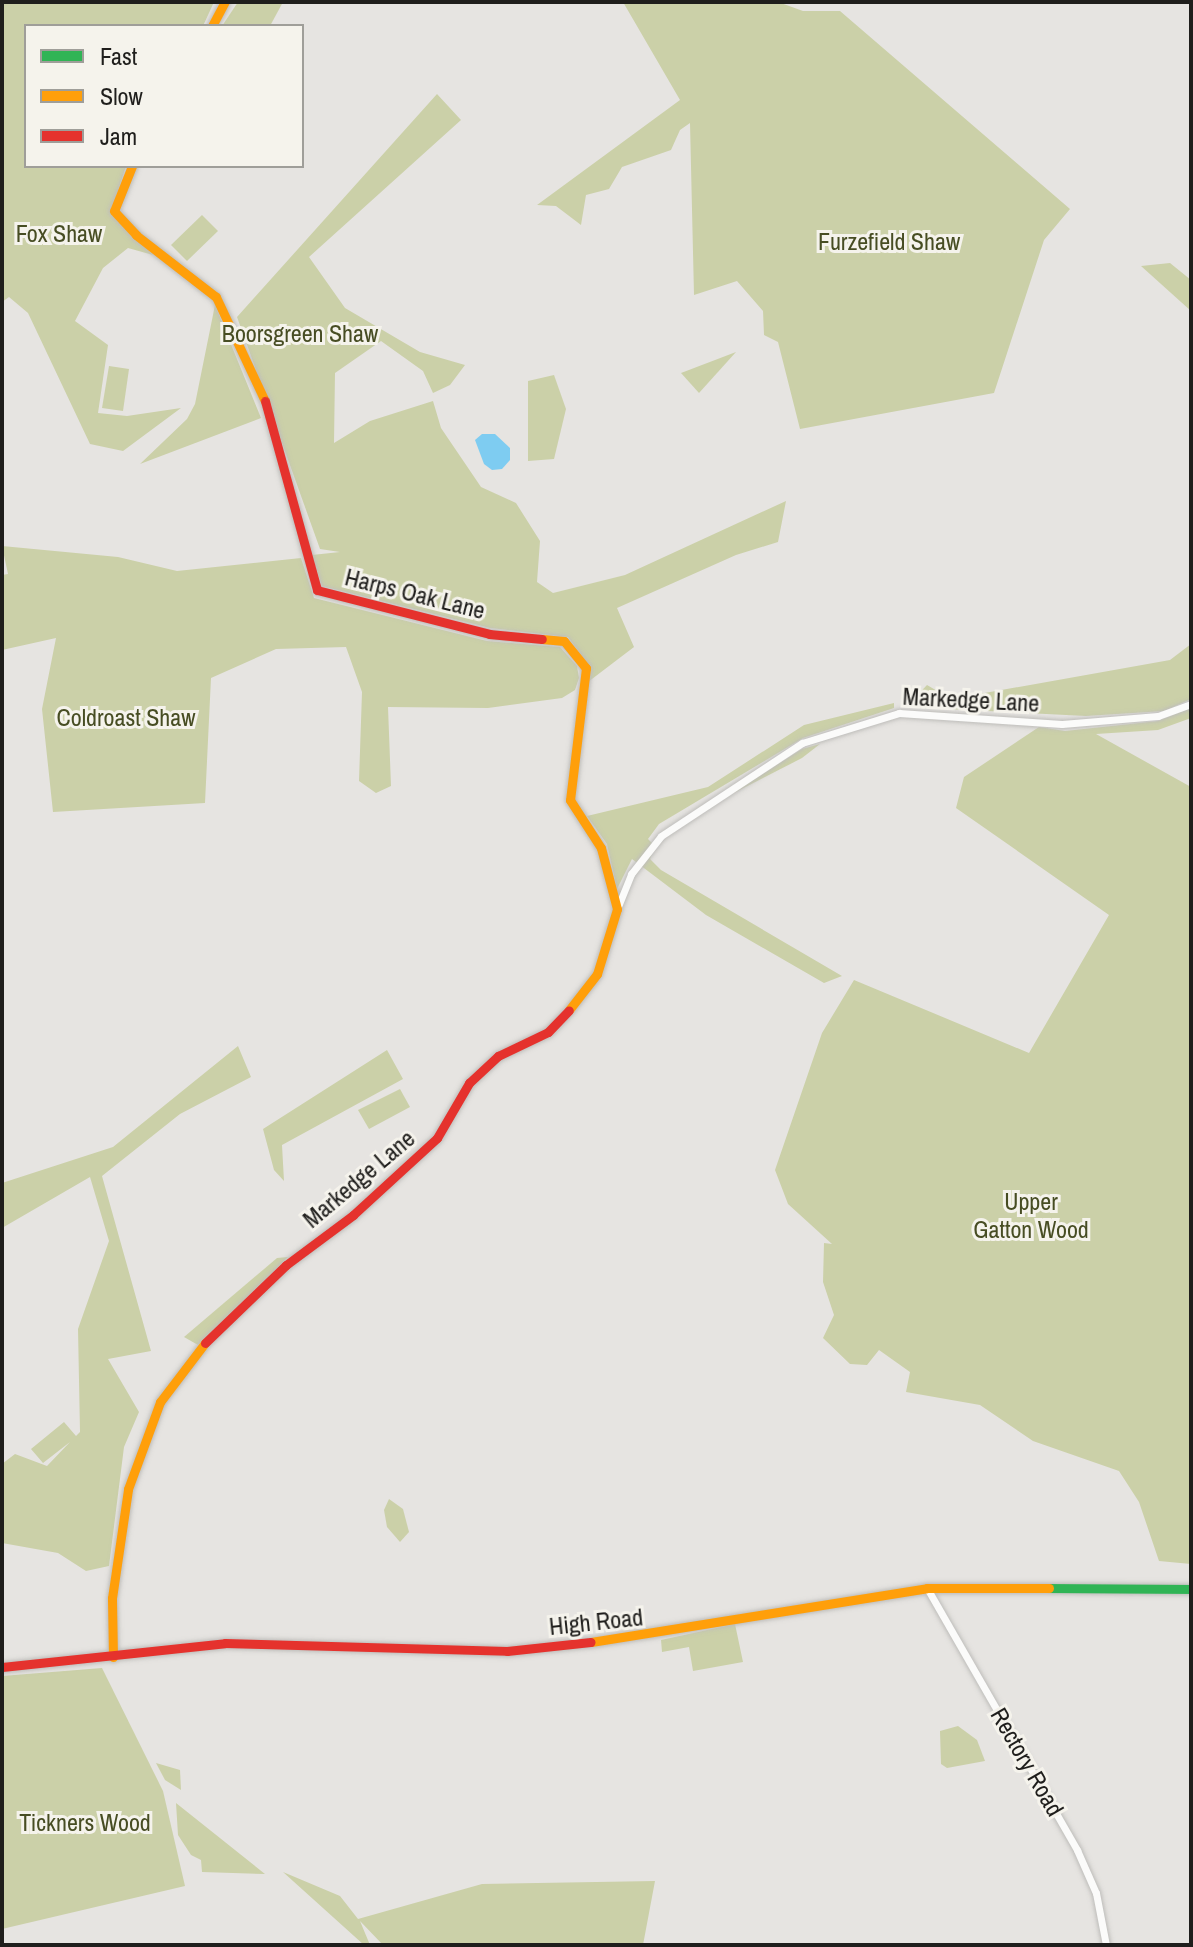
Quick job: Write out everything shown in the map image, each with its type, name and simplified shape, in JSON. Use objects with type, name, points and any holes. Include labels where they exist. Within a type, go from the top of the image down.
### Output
[{"type":"street","points":[[213,24],[225,2]]},
{"type":"street","name":"Harps Oak Lane","points":[[131,168],[114,211],[136,235],[216,297],[264,398],[317,590],[489,634],[564,641],[586,668],[570,800],[601,848],[617,909]]},
{"type":"street","name":"Markedge Lane","points":[[113,1657],[112,1598],[128,1489],[160,1402],[200,1348],[286,1265],[353,1215],[437,1138],[469,1083],[498,1056],[548,1032],[576,1002],[597,974],[631,874],[661,836],[802,743],[899,713],[1062,724],[1158,716],[1191,704]]},
{"type":"street","name":"High Road","points":[[2,1667],[225,1643],[507,1651],[652,1636],[927,1588],[1191,1589]]},
{"type":"street","name":"Rectory Road","points":[[927,1588],[1077,1850],[1096,1893],[1106,1945]]},
{"type":"green space","name":"Fox Shaw","points":[[2,2],[214,2],[204,24],[24,24],[24,168],[125,168],[111,212],[153,255],[128,248],[103,268],[75,321],[108,345],[98,413],[127,416],[181,408],[123,451],[90,444],[28,313],[9,297],[2,302]]},
{"type":"green space","points":[[238,2],[283,2],[271,24],[223,24]]},
{"type":"green space","name":"Furzefield Shaw","points":[[623,2],[778,2],[803,11],[840,11],[1070,209],[1044,240],[994,393],[800,429],[778,342],[764,335],[763,311],[737,281],[694,295],[690,123],[680,130],[671,150],[622,167],[609,189],[586,195],[581,225],[556,206],[537,205],[680,100]]},
{"type":"green space","name":"Boorsgreen Shaw","points":[[437,94],[461,120],[309,257],[345,308],[420,352],[465,365],[450,385],[433,393],[423,371],[381,341],[335,373],[334,443],[370,421],[433,401],[441,428],[481,487],[516,503],[540,541],[537,582],[553,593],[625,575],[786,501],[778,542],[736,555],[617,608],[634,647],[588,682],[588,664],[568,637],[490,628],[322,586],[312,555],[340,552],[320,549],[237,317]]},
{"type":"green space","points":[[202,215],[218,231],[187,261],[171,245]]},
{"type":"green space","points":[[1170,263],[1191,280],[1191,311],[1141,266]]},
{"type":"green space","points":[[215,305],[261,418],[140,464],[187,419],[195,404]]},
{"type":"green space","points":[[736,352],[699,393],[681,373]]},
{"type":"green space","points":[[109,366],[129,369],[123,411],[102,408]]},
{"type":"green space","points":[[554,375],[566,409],[554,459],[528,461],[528,381]]},
{"type":"green space","name":"Coldroast Shaw","points":[[2,546],[118,557],[177,571],[301,558],[314,598],[487,641],[560,647],[577,666],[579,678],[575,690],[562,698],[488,708],[388,707],[391,786],[376,793],[359,781],[362,692],[346,647],[276,649],[211,678],[205,803],[53,812],[42,709],[56,638],[2,650],[2,575],[8,574]]},
{"type":"green space","points":[[1191,644],[1191,699],[1164,711],[1086,716],[906,707],[927,685],[951,699],[1170,660]]},
{"type":"green space","points":[[894,703],[894,708],[803,738],[659,824],[648,839],[655,846],[650,859],[661,870],[842,976],[824,983],[706,915],[632,859],[617,889],[607,844],[587,816],[708,787],[804,725]]},
{"type":"green space","name":"Upper Gatton Wood","points":[[1191,708],[1191,718],[1158,730],[1096,734],[1191,787],[1191,1564],[1159,1561],[1139,1502],[1119,1471],[1033,1441],[980,1405],[906,1392],[910,1372],[879,1350],[867,1365],[850,1364],[823,1338],[834,1315],[823,1282],[824,1243],[832,1244],[788,1204],[775,1170],[822,1033],[854,980],[1029,1053],[1109,915],[956,808],[964,777],[1039,727],[1065,731],[1158,721]]},
{"type":"green space","points":[[820,744],[802,758],[724,798],[802,749]]},
{"type":"green space","points":[[238,1046],[251,1077],[180,1114],[102,1176],[151,1351],[108,1359],[139,1412],[124,1447],[109,1566],[86,1571],[58,1553],[2,1543],[2,1464],[15,1454],[47,1466],[70,1442],[43,1463],[31,1449],[64,1422],[76,1436],[80,1432],[78,1329],[109,1241],[90,1177],[2,1228],[2,1183],[113,1147]]},
{"type":"green space","points":[[387,1050],[403,1079],[282,1145],[284,1181],[274,1170],[263,1129]]},
{"type":"green space","points":[[400,1089],[410,1107],[369,1129],[358,1110]]},
{"type":"green space","points":[[288,1257],[198,1345],[184,1337],[277,1258]]},
{"type":"green space","points":[[389,1499],[403,1509],[409,1532],[400,1542],[387,1527],[384,1510]]},
{"type":"green space","points":[[735,1624],[743,1662],[693,1671],[689,1647],[662,1652],[661,1640]]},
{"type":"green space","name":"Tickners Wood","points":[[102,1668],[163,1791],[185,1886],[2,1929],[2,1676]]},
{"type":"green space","points":[[958,1726],[977,1740],[985,1761],[947,1768],[941,1764],[940,1731]]},
{"type":"green space","points":[[156,1763],[180,1770],[181,1790],[165,1780]]},
{"type":"green space","points":[[176,1803],[265,1874],[202,1872],[201,1860],[191,1855],[178,1835]]},
{"type":"green space","points":[[283,1872],[340,1896],[358,1919],[482,1884],[655,1881],[643,1945],[383,1945],[360,1921],[370,1945],[364,1945]]},
{"type":"water","points":[[482,434],[495,434],[510,448],[510,460],[502,469],[492,470],[484,464],[475,440]]},
{"type":"traffic: fast","points":[[1049,1588],[1191,1589]]},
{"type":"traffic: slow","points":[[213,24],[225,2]]},
{"type":"traffic: slow","points":[[131,168],[114,211],[136,235],[216,297],[265,401]]},
{"type":"traffic: slow","points":[[542,639],[564,641],[586,668],[570,800],[601,848],[617,909],[597,974],[569,1010]]},
{"type":"traffic: slow","points":[[113,1657],[112,1598],[128,1489],[160,1402],[205,1343]]},
{"type":"traffic: slow","points":[[591,1642],[927,1588],[1049,1588]]},
{"type":"traffic: jam","points":[[265,401],[317,590],[489,634],[542,639]]},
{"type":"traffic: jam","points":[[205,1343],[286,1265],[353,1215],[437,1138],[469,1083],[498,1056],[548,1032],[569,1010]]},
{"type":"traffic: jam","points":[[2,1667],[225,1643],[507,1651],[591,1642]]}]
